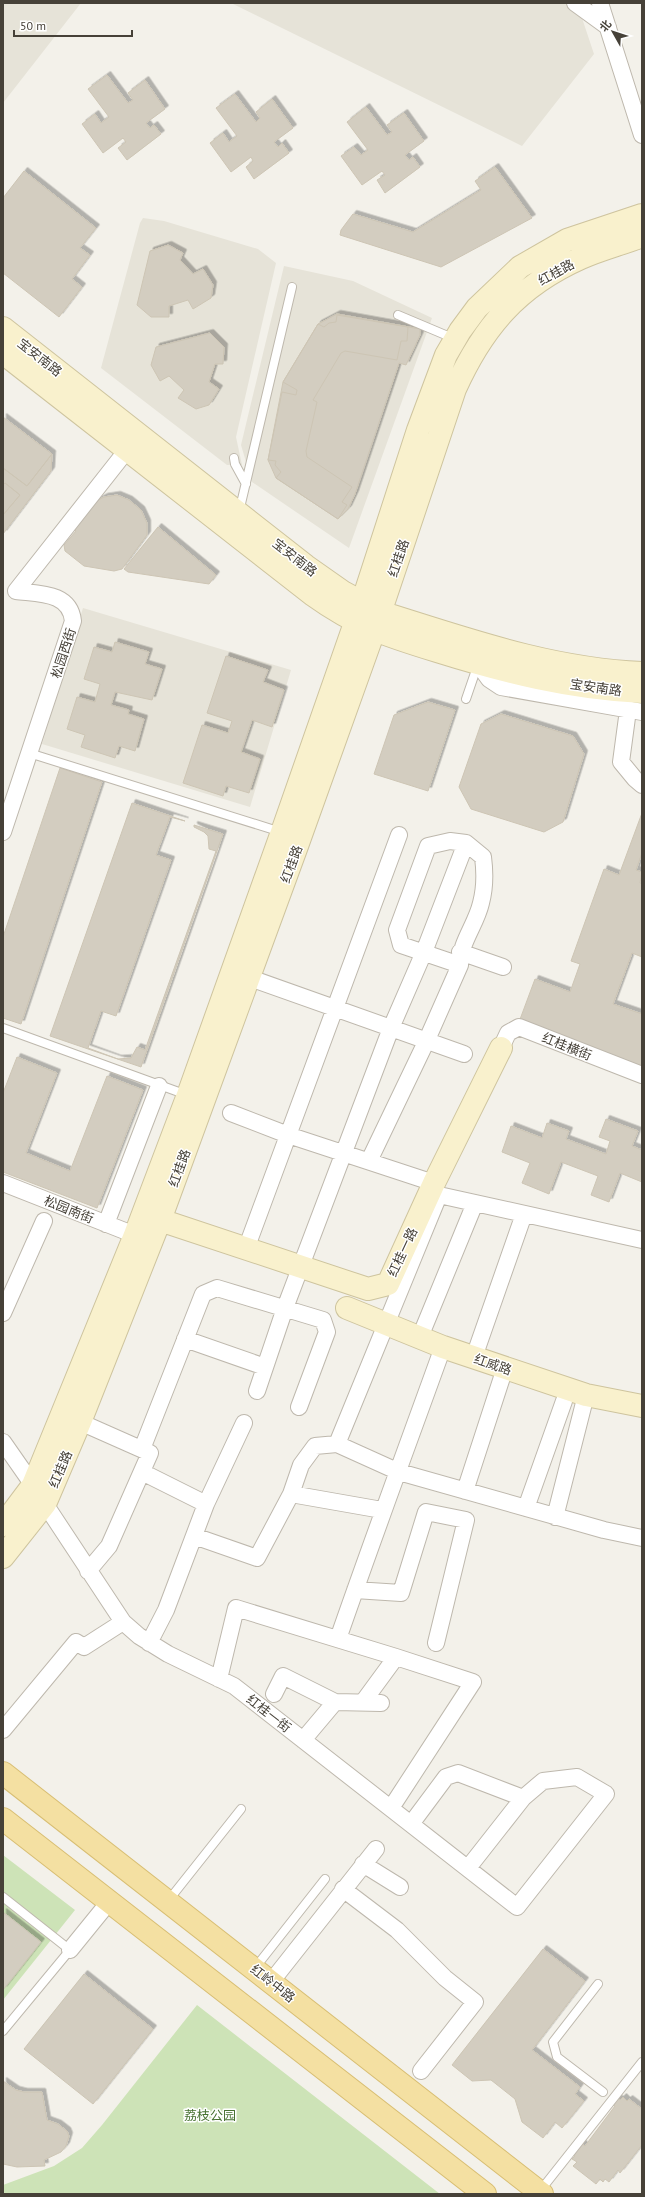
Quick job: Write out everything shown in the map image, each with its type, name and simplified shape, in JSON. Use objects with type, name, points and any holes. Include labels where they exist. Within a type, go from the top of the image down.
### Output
[{"type":"main road","name":"红桂路","points":[[3,1557],[45,1504],[80,1422],[160,1220],[250,978],[368,617],[434,384],[446,355],[455,339],[477,308],[520,267],[568,240],[642,216]]},
{"type":"main road","name":"红桂路","points":[[3,1525],[33,1485],[135,1235],[188,1095],[282,832],[368,617],[455,389],[468,360],[483,336],[505,309],[542,278],[582,258],[642,236]]},
{"type":"main road","name":"宝安南路","points":[[3,328],[323,578],[368,617],[532,658],[607,671],[642,673]]},
{"type":"main road","name":"宝安南路","points":[[3,353],[313,595],[478,664],[531,678],[616,691],[642,692]]},
{"type":"main road","name":"红桂一路","points":[[160,1220],[368,1289],[388,1284],[434,1183],[501,1048]]},
{"type":"main road","name":"红威路","points":[[347,1308],[443,1347],[586,1395],[642,1406]]},
{"type":"main road","name":"红岭中路","points":[[3,1773],[541,2193]]},
{"type":"main road","points":[[3,1819],[485,2194]]},
{"type":"street","points":[[575,3],[608,27]]},
{"type":"street","points":[[600,3],[642,135]]},
{"type":"street","name":"松园西街","points":[[9,590],[127,450]]},
{"type":"street","name":"松园西街","points":[[3,832],[73,621],[72,612],[68,605],[57,597],[9,590]]},
{"type":"street","points":[[478,664],[489,679],[501,687],[635,711],[621,762],[635,780],[642,784]]},
{"type":"street","points":[[246,1248],[399,835]]},
{"type":"street","points":[[369,1161],[426,1042],[460,958],[481,904],[485,873],[482,857],[466,842],[450,841],[428,846],[397,930],[401,945],[424,952],[460,958],[503,967]]},
{"type":"street","points":[[257,1391],[285,1308],[302,1267],[391,1028],[424,952],[466,842]]},
{"type":"street","points":[[250,978],[426,1042],[464,1054]]},
{"type":"street","name":"红桂横街","points":[[501,1048],[508,1033],[519,1027],[642,1075]]},
{"type":"street","points":[[106,1224],[159,1086]]},
{"type":"street","points":[[231,1113],[288,1135],[344,1152],[434,1183]]},
{"type":"street","name":"松园南街","points":[[3,1183],[135,1235]]},
{"type":"street","points":[[337,1444],[439,1195],[642,1240]]},
{"type":"street","points":[[420,1337],[475,1203]]},
{"type":"street","points":[[474,1357],[524,1214]]},
{"type":"street","points":[[3,1313],[44,1221]]},
{"type":"street","points":[[142,1449],[203,1294],[218,1288],[323,1320],[327,1332],[299,1406]]},
{"type":"street","points":[[185,1340],[265,1367]]},
{"type":"street","points":[[338,1639],[382,1510],[398,1472],[443,1347]]},
{"type":"street","points":[[465,1491],[505,1368]]},
{"type":"street","points":[[555,1516],[586,1395]]},
{"type":"street","points":[[526,1508],[564,1401]]},
{"type":"street","points":[[80,1422],[150,1453],[109,1546],[88,1571]]},
{"type":"street","points":[[149,1643],[166,1610],[206,1504],[244,1423]]},
{"type":"street","points":[[3,1442],[33,1485]]},
{"type":"street","points":[[194,1536],[257,1558],[291,1494],[300,1465],[315,1446],[337,1444],[398,1472],[628,1536],[642,1538]]},
{"type":"street","points":[[142,1472],[206,1504]]},
{"type":"street","points":[[291,1494],[382,1510]]},
{"type":"street","name":"红桂一街","points":[[45,1504],[123,1622],[149,1643],[168,1654],[234,1686],[517,1907],[606,1794],[577,1777],[543,1781],[523,1798]]},
{"type":"street","points":[[355,1590],[400,1593],[426,1512],[466,1520],[436,1643]]},
{"type":"street","points":[[219,1679],[236,1608],[473,1682],[391,1808]]},
{"type":"street","points":[[3,1730],[76,1642],[84,1647],[123,1622]]},
{"type":"street","points":[[363,1702],[396,1657]]},
{"type":"street","points":[[274,1694],[283,1676],[335,1702],[381,1703]]},
{"type":"street","points":[[303,1740],[335,1702]]},
{"type":"street","points":[[411,1824],[446,1777],[458,1773],[523,1798],[468,1868]]},
{"type":"street","points":[[262,1975],[343,1889],[376,1849]]},
{"type":"street","points":[[364,1864],[400,1887]]},
{"type":"street","points":[[343,1889],[397,1930],[445,1978],[475,2002],[421,2071]]},
{"type":"street","points":[[70,1950],[109,1902]]},
{"type":"lane","points":[[239,513],[292,287]]},
{"type":"lane","points":[[398,315],[455,339]]},
{"type":"lane","points":[[234,458],[235,464],[246,484]]},
{"type":"lane","points":[[466,699],[478,664]]},
{"type":"lane","points":[[29,753],[282,832]]},
{"type":"lane","points":[[3,1028],[159,1086],[188,1095]]},
{"type":"lane","points":[[168,1901],[241,1809]]},
{"type":"lane","points":[[262,1975],[325,1879]]},
{"type":"lane","points":[[3,1897],[70,1950],[3,2031]]},
{"type":"lane","points":[[598,1984],[553,2042],[557,2057],[603,2092]]},
{"type":"lane","points":[[421,2071],[439,2062]]},
{"type":"lane","points":[[541,2193],[642,2062]]},
{"type":"shaded area","points":[[3,3],[81,3],[3,103]]},
{"type":"shaded area","points":[[231,3],[577,3],[594,54],[522,146]]},
{"type":"shaded area","points":[[143,218],[164,221],[258,249],[276,263],[236,437],[242,465],[227,465],[101,368],[140,223]]},
{"type":"shaded area","points":[[284,266],[353,281],[432,318],[349,548],[252,482],[241,445]]},
{"type":"shaded area","points":[[83,608],[291,670],[250,807],[42,744]]},
{"type":"green space","points":[[3,1855],[75,1910],[3,2000]]},
{"type":"green space","name":"荔枝公园","points":[[197,2005],[440,2194],[3,2194],[3,2185],[54,2166],[82,2148]]},
{"type":"building","points":[[107,75],[128,103],[133,100],[128,93],[145,80],[165,109],[146,123],[150,128],[154,125],[161,134],[127,160],[118,148],[126,142],[123,138],[103,153],[82,124],[95,114],[101,123],[109,117],[88,89]]},
{"type":"building","points":[[235,94],[256,122],[260,118],[256,112],[272,99],[293,128],[274,142],[278,147],[282,143],[289,153],[254,179],[246,167],[253,161],[251,157],[231,172],[210,143],[223,133],[229,142],[237,136],[216,108]]},
{"type":"building","points":[[366,107],[387,135],[392,132],[387,125],[404,113],[424,141],[405,155],[409,160],[413,157],[420,167],[385,193],[377,180],[385,175],[382,171],[362,185],[341,156],[354,147],[361,155],[368,150],[347,122]]},
{"type":"building","points":[[495,167],[532,218],[441,267],[340,235],[341,230],[353,214],[413,232],[481,190],[475,181]]},
{"type":"building","points":[[24,171],[96,228],[80,248],[90,255],[72,279],[82,287],[59,317],[3,273],[3,198]]},
{"type":"building","points":[[168,245],[183,253],[180,260],[193,274],[203,269],[213,285],[211,298],[193,309],[188,300],[169,306],[169,317],[151,317],[137,305],[150,251]]},
{"type":"building","points":[[337,314],[420,329],[420,335],[406,365],[399,363],[355,494],[348,509],[338,519],[276,478],[268,460],[283,382],[318,324]]},
{"type":"building","points":[[337,315],[408,327],[407,341],[401,341],[397,360],[345,351],[341,353],[313,400],[317,402],[306,451],[307,457],[352,487],[342,502],[347,505],[338,519],[276,478],[281,472],[275,465],[276,461],[268,460],[282,392],[296,395],[297,390],[283,382],[318,324],[324,327],[329,323],[336,322]]},
{"type":"building","points":[[210,333],[224,347],[223,364],[215,364],[209,382],[219,389],[209,405],[196,409],[178,398],[184,390],[169,376],[160,381],[151,365],[156,347]]},
{"type":"building","points":[[3,417],[52,454],[27,486],[3,468]]},
{"type":"building","points":[[52,454],[51,471],[3,534],[3,515],[20,495],[5,483],[3,485],[3,468],[27,486]]},
{"type":"building","points":[[5,483],[20,495],[3,515],[3,485]]},
{"type":"building","points":[[117,495],[129,500],[141,510],[147,523],[147,535],[122,569],[114,571],[84,566],[65,551],[64,545],[76,531],[72,528],[93,503],[104,497]]},
{"type":"building","points":[[158,527],[216,575],[209,584],[128,572],[124,569]]},
{"type":"building","points":[[115,642],[149,652],[145,664],[162,669],[152,700],[115,692],[111,705],[129,710],[128,714],[144,719],[135,751],[119,746],[115,758],[81,747],[85,735],[67,729],[77,697],[95,702],[100,684],[84,679],[94,647],[112,652]]},
{"type":"building","points":[[226,656],[268,670],[263,682],[284,690],[272,727],[252,720],[241,752],[260,759],[249,793],[226,786],[223,796],[183,783],[202,725],[228,733],[232,721],[207,713]]},
{"type":"building","points":[[428,702],[455,710],[428,791],[374,774],[394,715]]},
{"type":"building","points":[[501,714],[573,736],[584,754],[563,822],[544,832],[471,809],[459,787],[481,724]]},
{"type":"building","points":[[60,768],[102,782],[21,1024],[3,1018],[3,937]]},
{"type":"building","points":[[132,803],[185,821],[170,817],[156,855],[171,860],[116,1016],[101,1011],[88,1048],[118,1059],[131,1058],[137,1047],[145,1050],[216,851],[209,849],[208,836],[204,832],[194,827],[194,825],[223,834],[141,1067],[50,1036]]},
{"type":"building","points":[[642,813],[642,853],[636,870],[642,872],[640,883],[642,884],[642,957],[632,953],[613,1004],[642,1014],[642,1066],[519,1022],[535,979],[570,992],[580,964],[571,961],[604,869],[619,875]]},
{"type":"building","points":[[17,1057],[57,1073],[26,1153],[70,1171],[107,1076],[143,1090],[97,1208],[3,1172],[3,1093]]},
{"type":"building","points":[[606,1119],[638,1131],[632,1146],[642,1150],[642,1182],[620,1173],[609,1202],[591,1195],[598,1176],[561,1162],[549,1194],[522,1183],[530,1163],[502,1152],[511,1126],[542,1138],[547,1123],[569,1131],[566,1139],[606,1154],[610,1141],[599,1137]]},
{"type":"building","points":[[3,1912],[41,1942],[3,1990]]},
{"type":"building","points":[[543,1949],[585,1981],[532,2050],[580,2087],[575,2094],[584,2101],[562,2128],[555,2122],[543,2138],[522,2122],[515,2099],[491,2080],[472,2081],[452,2065]]},
{"type":"building","points":[[84,1974],[153,2029],[93,2104],[24,2049]]},
{"type":"building","points":[[3,2081],[16,2090],[24,2092],[42,2092],[47,2120],[58,2124],[67,2131],[69,2136],[66,2146],[61,2152],[44,2160],[45,2166],[17,2167],[3,2164]]},
{"type":"building","points":[[623,2097],[627,2101],[629,2099],[642,2109],[642,2145],[620,2173],[618,2170],[609,2182],[605,2179],[603,2182],[600,2179],[596,2184],[573,2166],[577,2162],[572,2159],[575,2156],[571,2154],[580,2142],[585,2146],[615,2106],[612,2104],[617,2098],[620,2100]]}]
